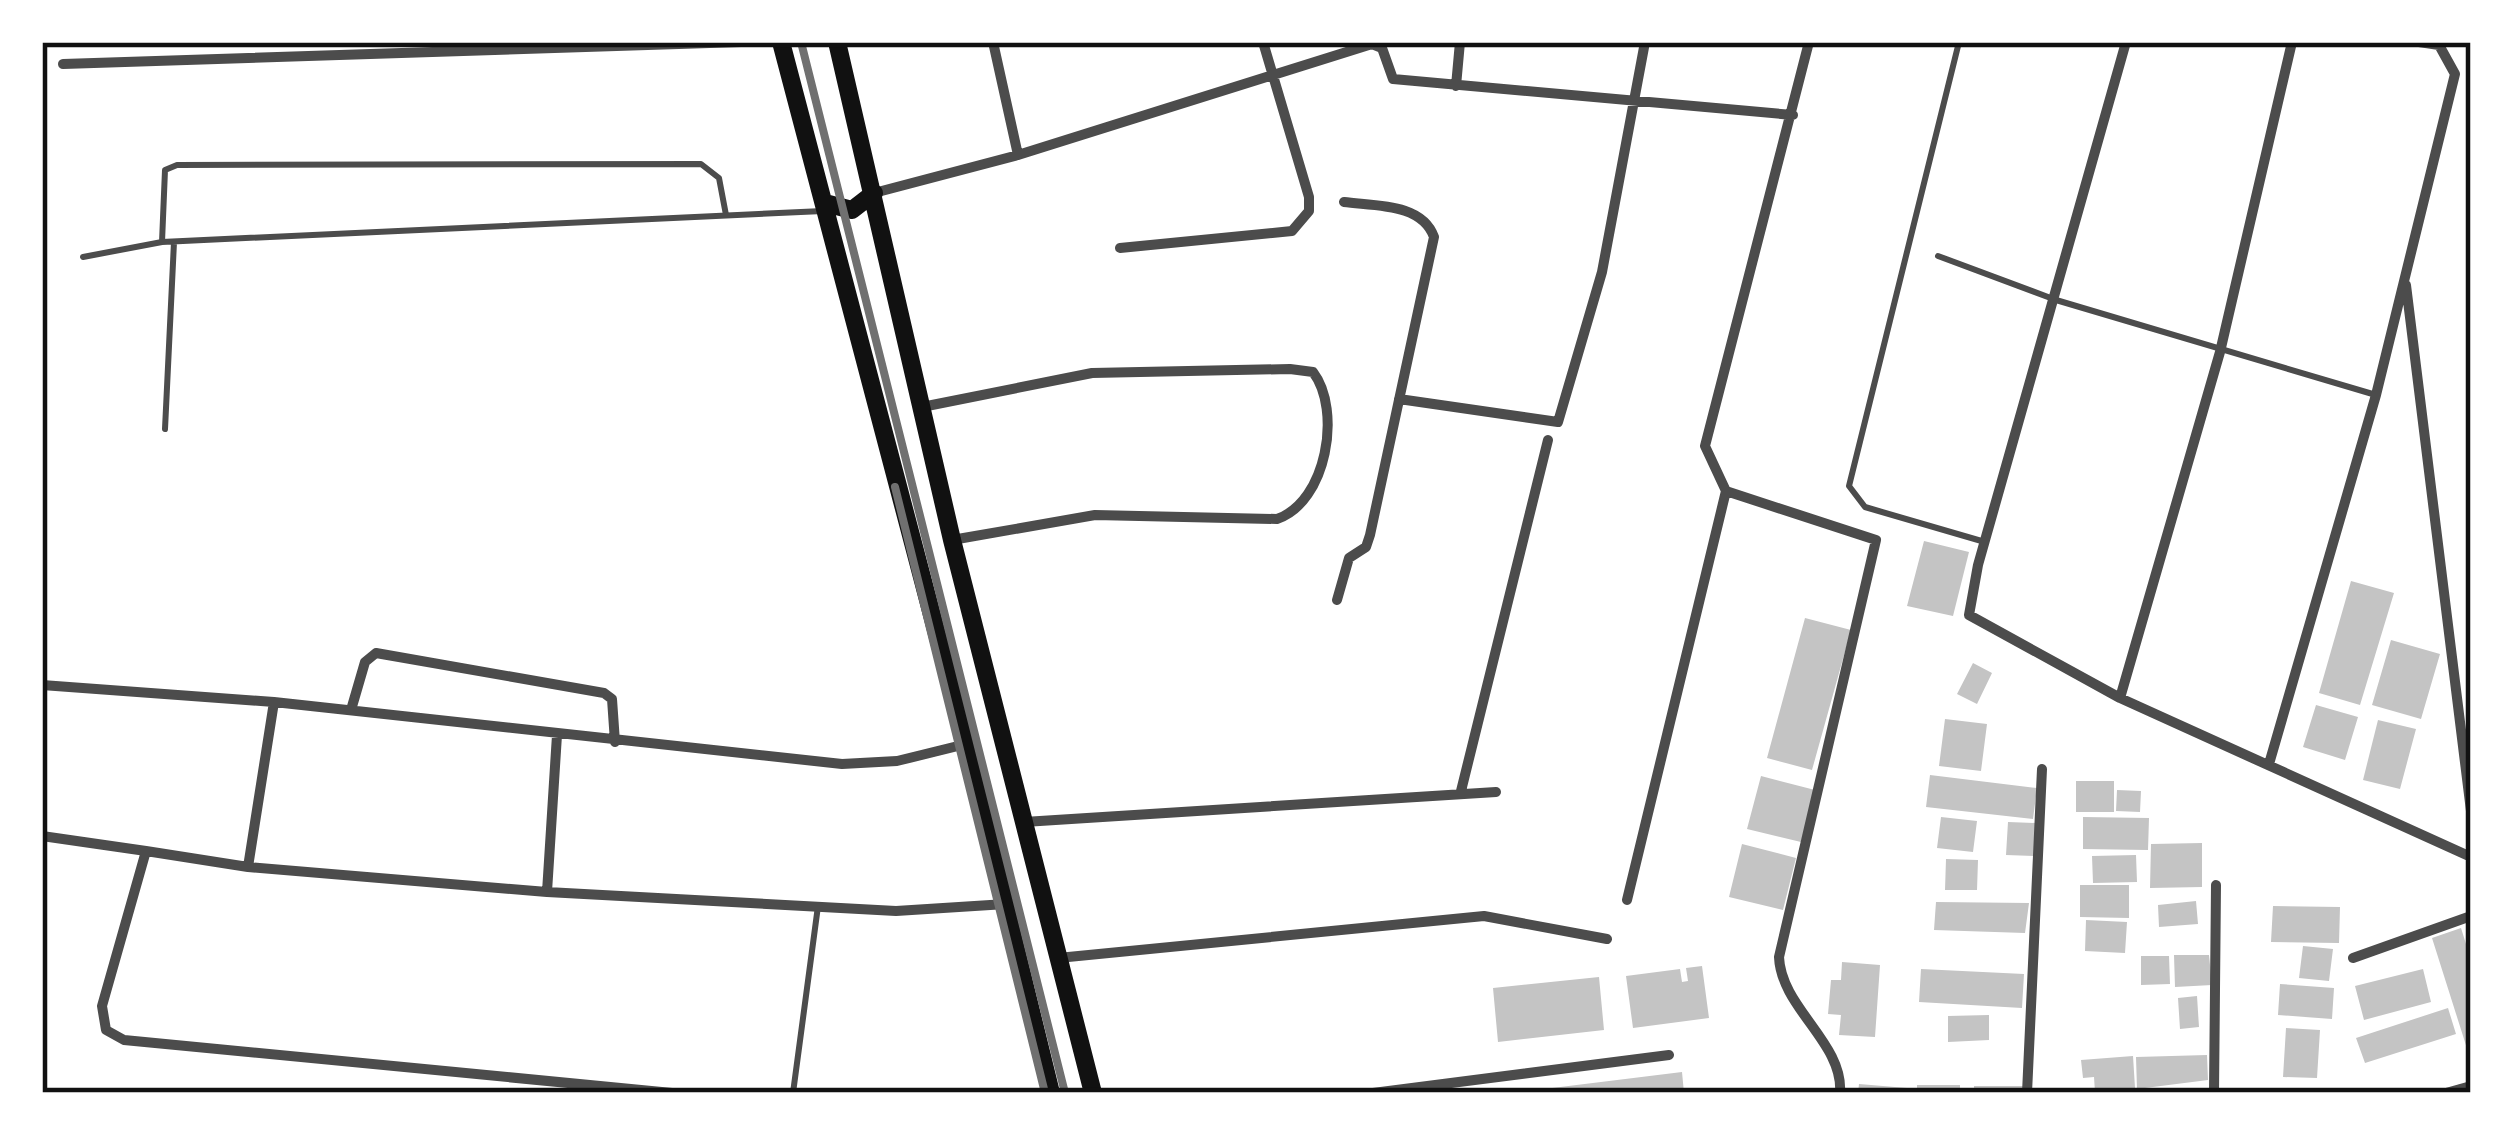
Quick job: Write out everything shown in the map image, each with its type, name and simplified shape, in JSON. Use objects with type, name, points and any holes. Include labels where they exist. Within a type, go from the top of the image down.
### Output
[{"type":"main road","points":[[782,42],[966,743],[1052,1093]]},
{"type":"main road","points":[[837,42],[951,535],[1093,1093]]},
{"type":"main road","points":[[826,207],[852,210],[874,193]]},
{"type":"main road","points":[[914,546],[951,535]]},
{"type":"street","points":[[63,64],[741,42]]},
{"type":"street","points":[[993,42],[1018,155]]},
{"type":"street","points":[[1120,248],[1292,231],[1304,220],[1309,197],[1263,42]]},
{"type":"street","points":[[1456,86],[1460,42]]},
{"type":"street","points":[[1399,399],[1558,422],[1602,272],[1645,42]]},
{"type":"street","points":[[1627,900],[1726,491],[1706,454],[1706,439],[1809,42]]},
{"type":"street","points":[[2126,42],[1985,542],[1968,609],[1971,619],[2120,698],[2471,857]]},
{"type":"street","points":[[2120,698],[2220,352],[2293,42]]},
{"type":"street","points":[[2269,764],[2376,395],[2456,74],[2439,45],[2419,42]]},
{"type":"street","points":[[874,193],[1018,155],[1372,44],[1382,48],[1393,79],[1793,116]]},
{"type":"street","points":[[1337,600],[1349,558],[1366,547],[1370,535],[1434,237],[1421,217],[1406,211],[1344,202]]},
{"type":"street","points":[[2405,275],[2471,811]]},
{"type":"street","points":[[922,407],[1092,374],[1290,369],[1312,372],[1322,389],[1322,472],[1312,495],[1294,513],[1276,519],[1095,515],[951,535]]},
{"type":"street","points":[[1460,791],[1548,440]]},
{"type":"street","points":[[1726,491],[1876,540],[1779,957],[1792,998],[1830,1056],[1841,1081],[1840,1093]]},
{"type":"street","points":[[351,710],[365,662],[376,653],[604,693],[612,699],[615,742]]},
{"type":"street","points":[[42,685],[274,702],[842,764],[897,760],[966,743]]},
{"type":"street","points":[[248,866],[274,702]]},
{"type":"street","points":[[547,892],[556,734]]},
{"type":"street","points":[[2027,1093],[2042,769]]},
{"type":"street","points":[[1024,822],[1496,792]]},
{"type":"street","points":[[42,836],[248,866],[547,892],[818,903],[896,911],[1006,904]]},
{"type":"street","points":[[146,851],[102,1006],[106,1030],[124,1040],[672,1093]]},
{"type":"street","points":[[2214,1093],[2216,885]]},
{"type":"street","points":[[1058,958],[1484,916],[1607,939]]},
{"type":"street","points":[[2354,958],[2471,916]]},
{"type":"street","points":[[1373,1093],[1501,1086],[1669,1055]]},
{"type":"street","points":[[2446,1093],[2471,1086]]},
{"type":"lane","points":[[1959,42],[1849,485],[1865,507],[1985,542]]},
{"type":"lane","points":[[162,242],[162,180],[170,165],[701,164],[719,178],[726,215]]},
{"type":"lane","points":[[83,257],[162,242],[826,207]]},
{"type":"lane","points":[[165,429],[174,242]]},
{"type":"lane","points":[[1938,256],[2056,300],[2376,395]]},
{"type":"lane","points":[[794,1093],[818,903]]},
{"type":"building","points":[[1924,541],[1969,552],[1953,616],[1907,606]]},
{"type":"building","points":[[2351,581],[2394,593],[2360,705],[2319,693]]},
{"type":"building","points":[[1805,618],[1851,630],[1812,770],[1767,758]]},
{"type":"building","points":[[2391,640],[2440,654],[2421,719],[2372,705]]},
{"type":"building","points":[[1973,663],[1992,673],[1977,704],[1957,694]]},
{"type":"building","points":[[2316,705],[2358,717],[2345,760],[2303,747]]},
{"type":"building","points":[[1945,719],[1987,724],[1981,771],[1939,766]]},
{"type":"building","points":[[2378,720],[2416,729],[2400,789],[2363,780]]},
{"type":"building","points":[[1930,775],[2037,788],[2033,819],[1926,807]]},
{"type":"building","points":[[1761,776],[1815,790],[1801,842],[1747,829]]},
{"type":"building","points":[[2076,781],[2114,781],[2114,812],[2076,812]]},
{"type":"building","points":[[2117,790],[2141,791],[2140,812],[2116,811]]},
{"type":"building","points":[[1941,817],[1977,821],[1973,852],[1937,848]]},
{"type":"building","points":[[2083,817],[2149,818],[2148,850],[2083,849]]},
{"type":"building","points":[[2008,822],[2036,823],[2035,856],[2006,855]]},
{"type":"building","points":[[2202,843],[2202,887],[2150,888],[2151,844]]},
{"type":"building","points":[[1742,844],[1796,858],[1783,910],[1729,897]]},
{"type":"building","points":[[2136,855],[2137,882],[2093,883],[2092,856]]},
{"type":"building","points":[[1946,859],[1978,860],[1977,890],[1945,890]]},
{"type":"building","points":[[2080,885],[2129,885],[2129,918],[2080,917]]},
{"type":"building","points":[[2196,901],[2198,924],[2159,927],[2158,905]]},
{"type":"building","points":[[1936,902],[2029,903],[2025,933],[1934,930]]},
{"type":"building","points":[[2273,906],[2340,907],[2339,943],[2271,942]]},
{"type":"building","points":[[2086,920],[2127,922],[2125,953],[2085,951]]},
{"type":"building","points":[[2461,928],[2471,960],[2470,1058],[2432,938]]},
{"type":"building","points":[[2303,946],[2333,949],[2329,981],[2299,978]]},
{"type":"building","points":[[2174,955],[2209,955],[2212,985],[2175,987]]},
{"type":"building","points":[[2141,956],[2169,956],[2170,984],[2141,985]]},
{"type":"building","points":[[1842,962],[1880,965],[1875,1037],[1839,1035],[1841,1015],[1828,1014],[1831,980],[1841,980]]},
{"type":"building","points":[[1702,966],[1709,1018],[1633,1028],[1626,976],[1680,969],[1682,982],[1688,981],[1686,968]]},
{"type":"building","points":[[1921,969],[2024,974],[2022,1008],[1919,1002]]},
{"type":"building","points":[[2423,969],[2431,1002],[2364,1020],[2355,986]]},
{"type":"building","points":[[1599,977],[1604,1030],[1498,1042],[1493,988]]},
{"type":"building","points":[[2280,984],[2334,988],[2332,1019],[2278,1015]]},
{"type":"building","points":[[2197,996],[2199,1027],[2180,1029],[2178,998]]},
{"type":"building","points":[[2448,1008],[2456,1034],[2365,1063],[2356,1038]]},
{"type":"building","points":[[1989,1015],[1989,1040],[1948,1042],[1948,1016]]},
{"type":"building","points":[[2286,1028],[2320,1030],[2317,1078],[2283,1077]]},
{"type":"building","points":[[2207,1055],[2208,1080],[2137,1089],[2136,1057]]},
{"type":"building","points":[[2133,1056],[2135,1088],[2095,1092],[2094,1077],[2083,1078],[2081,1060]]},
{"type":"building","points":[[1682,1072],[1684,1093],[1536,1090]]},
{"type":"building","points":[[1859,1084],[1907,1088],[1907,1093],[1858,1093]]},
{"type":"building","points":[[1917,1085],[1960,1085],[1960,1093],[1917,1093]]},
{"type":"building","points":[[1974,1086],[2024,1086],[2024,1093],[1974,1093]]},
{"type":"railway","points":[[801,42],[1065,1093]]},
{"type":"railway","points":[[895,487],[1045,1093]]}]
